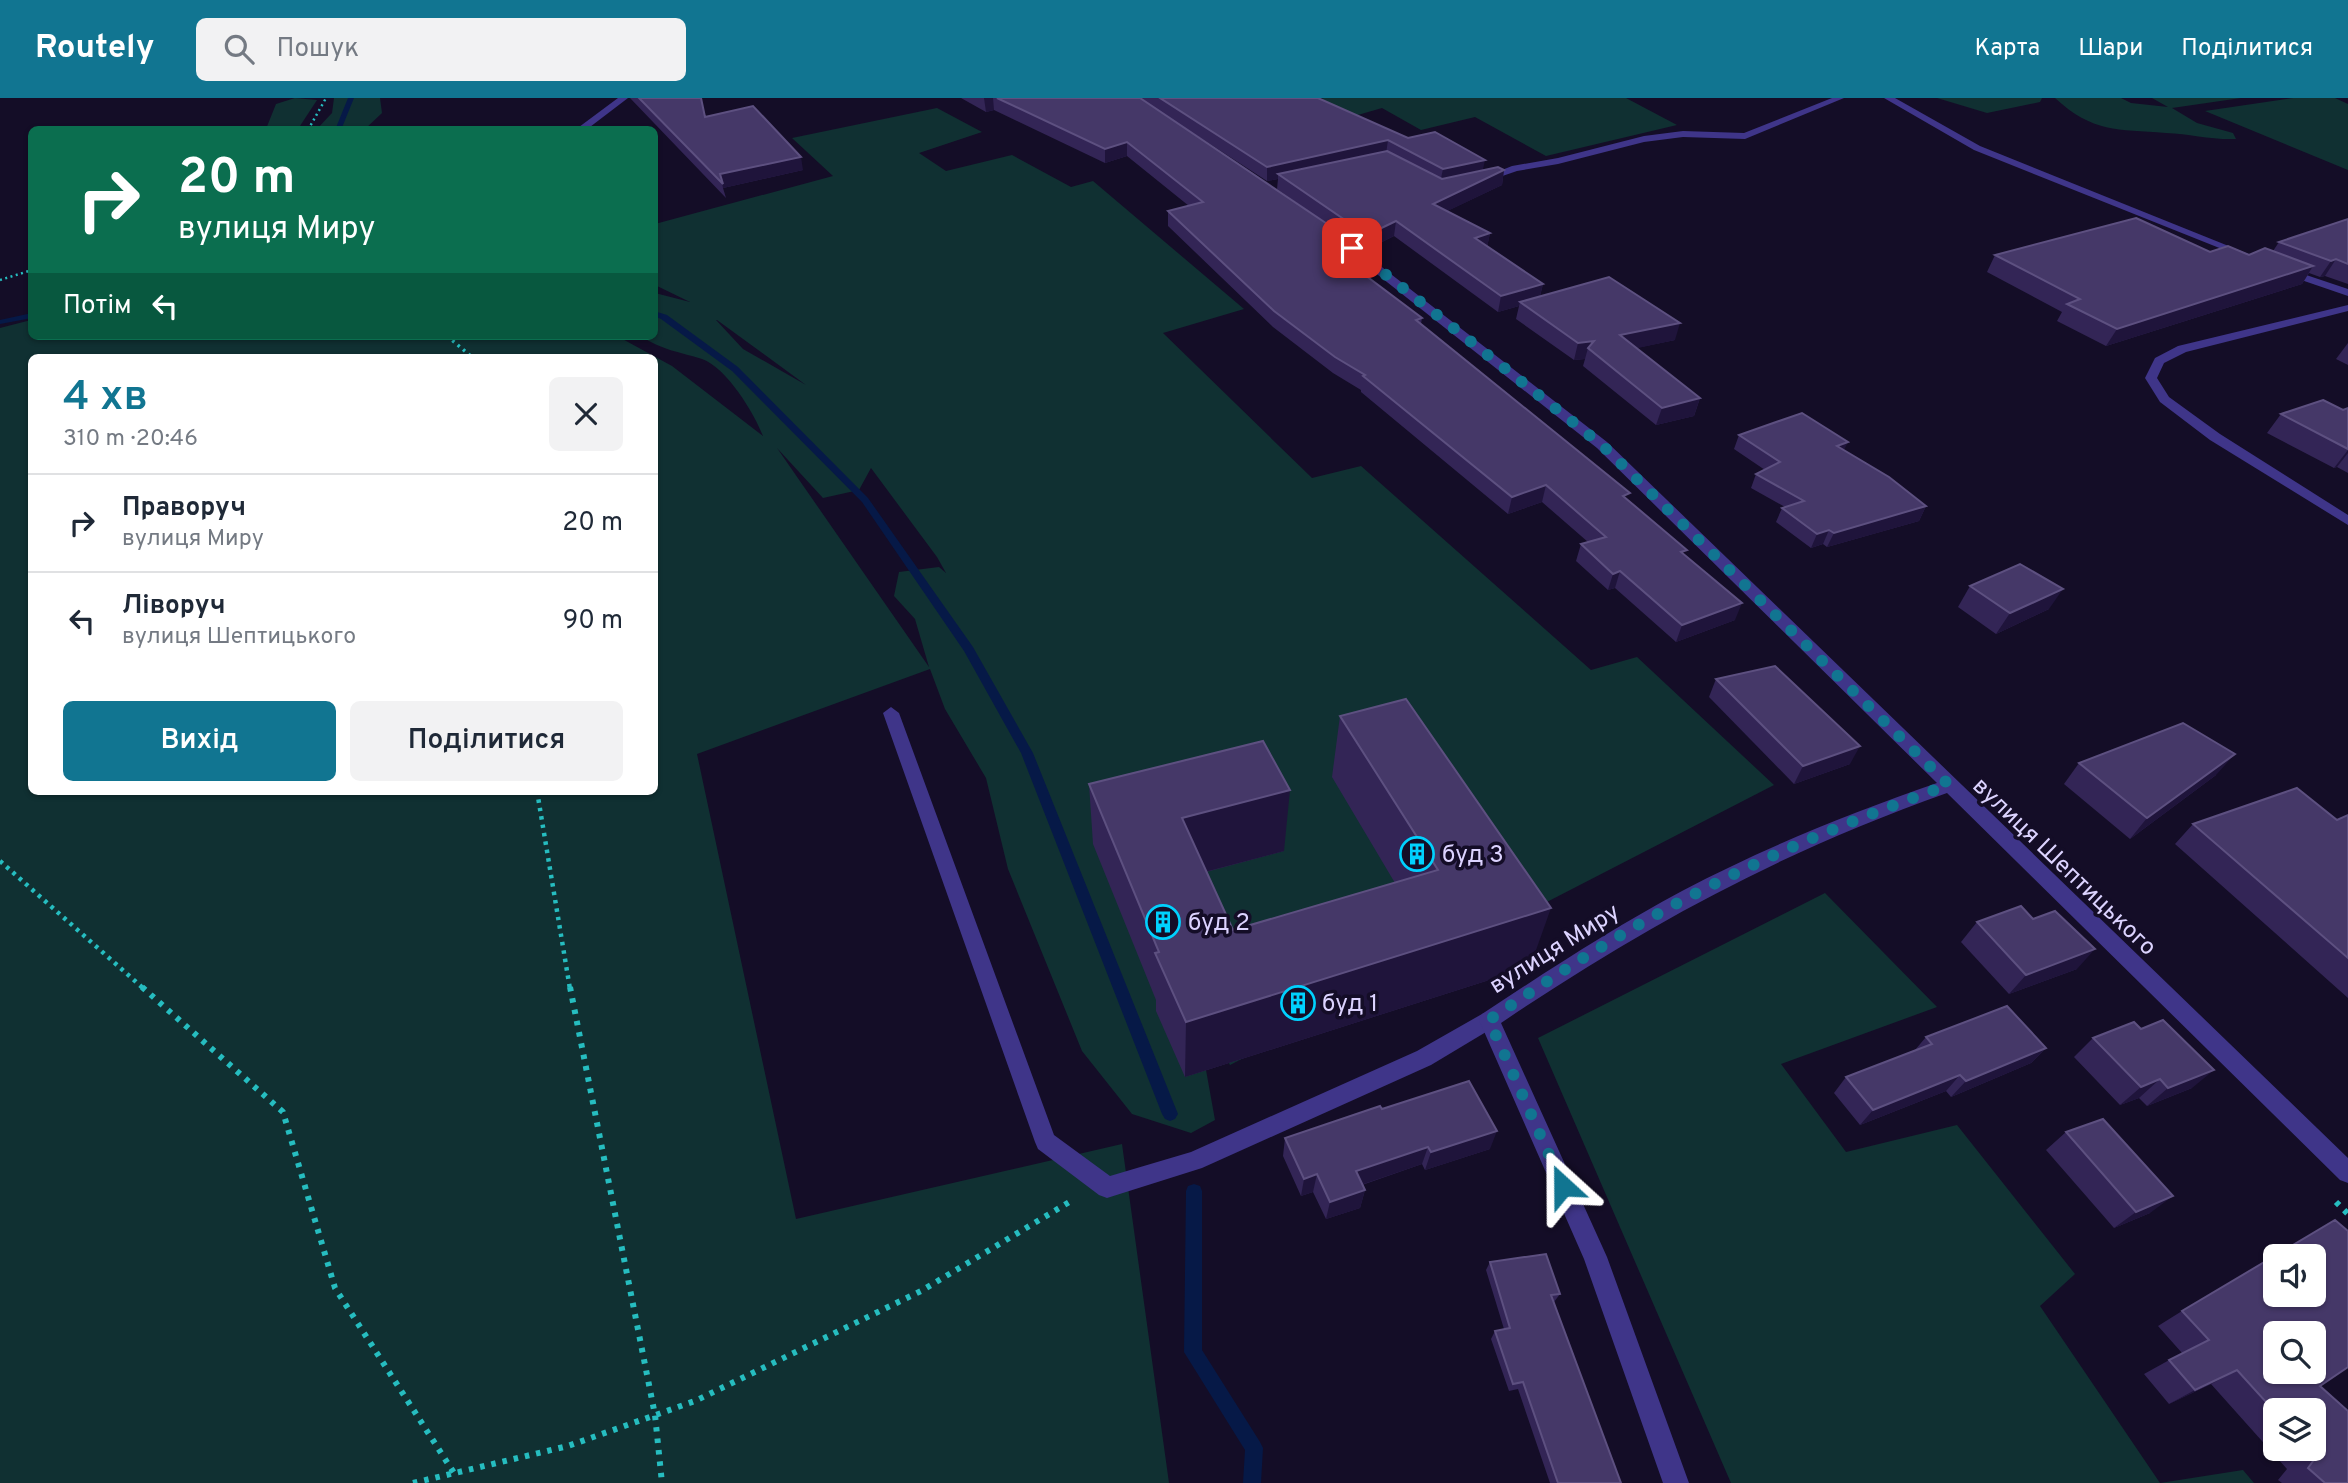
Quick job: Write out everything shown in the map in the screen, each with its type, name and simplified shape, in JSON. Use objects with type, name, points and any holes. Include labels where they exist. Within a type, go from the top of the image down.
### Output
[{"type":"street","points":[[585,126],[624,98]]},
{"type":"street","points":[[1470,183],[1515,168],[1558,162],[1643,139],[1683,134],[1745,136],[1840,98]]},
{"type":"street","points":[[1888,98],[1977,148],[2255,259]]},
{"type":"street","name":"вулиця Шептицького","points":[[1319,225],[1374,264],[1602,445],[2348,1173]]},
{"type":"street","points":[[2267,264],[2348,293]]},
{"type":"street","points":[[2348,308],[2182,349],[2159,361],[2151,378],[2164,399],[2215,437],[2348,521]]},
{"type":"street","points":[[891,713],[1046,1142],[1107,1187],[1194,1161],[1424,1058],[1489,1020]]},
{"type":"street","name":"вулиця Миру","points":[[1676,1483],[1595,1257],[1489,1020],[1606,943],[1755,863],[1894,803],[1949,785]]},
{"type":"path","points":[[310,126],[326,98]]},
{"type":"path","points":[[0,280],[28,271]]},
{"type":"path","points":[[452,340],[468,354]]},
{"type":"path","points":[[538,795],[571,996],[655,1415],[662,1483]]},
{"type":"path","points":[[0,861],[284,1112],[335,1288],[454,1473]]},
{"type":"path","points":[[413,1483],[568,1446],[695,1401],[921,1292],[1062,1204],[1107,1187]]},
{"type":"path","points":[[2329,1195],[2348,1214]]},
{"type":"green space","points":[[295,98],[317,100],[300,126],[267,126],[276,104]]},
{"type":"green space","points":[[334,98],[380,98],[382,113],[368,126],[320,126],[332,113]]},
{"type":"green space","points":[[1324,98],[1626,98],[1677,125],[1546,156],[1475,117],[1421,130],[1382,108],[1344,119],[1312,101]]},
{"type":"green space","points":[[1937,98],[2042,98],[2040,102],[1987,113]]},
{"type":"green space","points":[[2055,98],[2121,98],[2131,103],[2168,107],[2152,98],[2241,98],[2172,108],[2197,123],[2233,133],[2236,139],[2227,139],[2106,127],[2081,118]]},
{"type":"green space","points":[[2293,98],[2335,98],[2348,104],[2348,170],[2205,111]]},
{"type":"green space","points":[[937,108],[982,132],[919,153],[946,171],[1012,155],[1071,187],[1093,181],[1244,309],[1163,333],[1312,478],[1361,466],[1591,670],[1637,657],[1774,785],[1230,1065],[1194,1003],[1215,1120],[1191,1133],[1132,1114],[1082,1051],[1008,869],[986,778],[945,709],[930,669],[697,754],[796,1219],[1122,1144],[1169,1483],[0,1483],[0,328],[28,321],[28,340],[624,340],[650,354],[28,354],[28,795],[658,795],[658,358],[672,366],[763,436],[746,404],[721,372],[702,359],[663,348],[647,340],[658,340],[658,294],[690,302],[658,286],[658,223],[833,176],[792,138]],"holes":[[[717,320],[806,385],[743,349]],[[777,448],[823,498],[859,490],[871,468],[937,557],[946,573],[939,567],[899,572],[894,596],[915,619],[929,667]]]},
{"type":"green space","points":[[1825,893],[1937,1007],[1781,1064],[1846,1152],[1957,1125],[2075,1274],[2040,1306],[2160,1483],[1731,1483],[1538,1038]]},
{"type":"green space","points":[[2243,1470],[2254,1483],[2160,1483]]},
{"type":"building","points":[[639,98],[701,98],[705,117],[753,106],[801,157],[720,174],[723,184]]},
{"type":"building","points":[[997,98],[1140,98],[1354,242],[1333,251],[1422,318],[1416,320],[1630,493],[1623,496],[1687,550],[1681,552],[1742,603],[1682,625],[1620,571],[1613,574],[1581,544],[1606,537],[1546,485],[1512,497],[1363,376],[1365,375],[1335,357],[1274,311],[1168,211],[1203,202],[1127,142],[1105,149]]},
{"type":"building","points":[[1160,98],[1318,98],[1408,138],[1435,132],[1485,160],[1443,169],[1388,140],[1267,167]]},
{"type":"building","points":[[1387,151],[1442,179],[1498,167],[1504,170],[1433,204],[1490,233],[1475,238],[1543,284],[1501,296],[1396,221],[1367,235],[1278,174]]},
{"type":"building","points":[[2136,218],[2210,252],[2228,246],[2249,255],[2265,248],[2313,266],[2117,329],[2067,304],[2080,299],[1995,255]]},
{"type":"building","points":[[2348,219],[2348,264],[2336,259],[2331,261],[2279,242]]},
{"type":"building","points":[[1609,277],[1680,323],[1620,335],[1700,398],[1662,408],[1588,348],[1594,341],[1578,343],[1520,302]]},
{"type":"building","points":[[2323,400],[2343,410],[2348,408],[2348,449],[2281,414]]},
{"type":"building","points":[[1802,413],[1848,442],[1837,446],[1889,477],[1926,506],[1834,533],[1829,530],[1817,534],[1782,508],[1804,501],[1756,474],[1780,462],[1739,435]]},
{"type":"building","points":[[2020,564],[2063,589],[2010,613],[1970,586]]},
{"type":"building","points":[[1775,666],[1860,746],[1803,766],[1716,679]]},
{"type":"building","points":[[1406,699],[1551,908],[1186,1022],[1155,953],[1159,952],[1089,784],[1263,741],[1290,790],[1182,818],[1233,930],[1438,870],[1340,716]]},
{"type":"building","points":[[2183,723],[2235,754],[2147,818],[2079,763]]},
{"type":"building","points":[[2297,788],[2337,820],[2348,815],[2348,958],[2193,824]]},
{"type":"building","points":[[2021,906],[2033,919],[2055,911],[2095,949],[2026,975],[1977,922]]},
{"type":"building","points":[[2007,1006],[2046,1048],[1966,1081],[1960,1075],[1873,1110],[1846,1077],[1932,1044],[1926,1037]]},
{"type":"building","points":[[2163,1020],[2214,1070],[2168,1088],[2160,1079],[2141,1087],[2093,1038],[2134,1022],[2141,1029]]},
{"type":"building","points":[[1469,1081],[1497,1131],[1431,1152],[1428,1147],[1356,1171],[1365,1190],[1330,1202],[1317,1174],[1304,1179],[1285,1138],[1380,1106],[1382,1109]]},
{"type":"building","points":[[2103,1119],[2173,1196],[2136,1212],[2066,1132]]},
{"type":"building","points":[[2335,1220],[2348,1231],[2348,1367],[2326,1382],[2326,1321],[2263,1321],[2263,1384],[2323,1384],[2320,1386],[2348,1411],[2348,1483],[2325,1483],[2308,1468],[2313,1461],[2326,1461],[2326,1398],[2263,1399],[2237,1370],[2195,1390],[2169,1360],[2209,1340],[2182,1311],[2263,1263],[2263,1307],[2326,1307],[2326,1244],[2295,1244]]},
{"type":"building","points":[[1546,1254],[1560,1294],[1551,1295],[1621,1483],[1558,1483],[1523,1382],[1513,1384],[1495,1331],[1510,1328],[1490,1262]]},
{"type":"waterway","points":[[340,126],[351,98]]},
{"type":"waterway","points":[[658,315],[735,369],[865,500],[969,650],[1027,753],[1170,1114]]},
{"type":"waterway","points":[[0,322],[28,316]]},
{"type":"waterway","points":[[1194,1191],[1193,1352],[1254,1448],[1252,1483]]},
{"type":"place","name":"буд 3","points":[[1417,854]]},
{"type":"place","name":"буд 2","points":[[1163,922]]},
{"type":"place","name":"буд 1","points":[[1298,1003]]},
{"type":"route","points":[[1352,248],[1471,339],[1602,445],[1736,573],[1949,785],[1894,803],[1755,863],[1606,943],[1489,1020],[1563,1186]]}]
